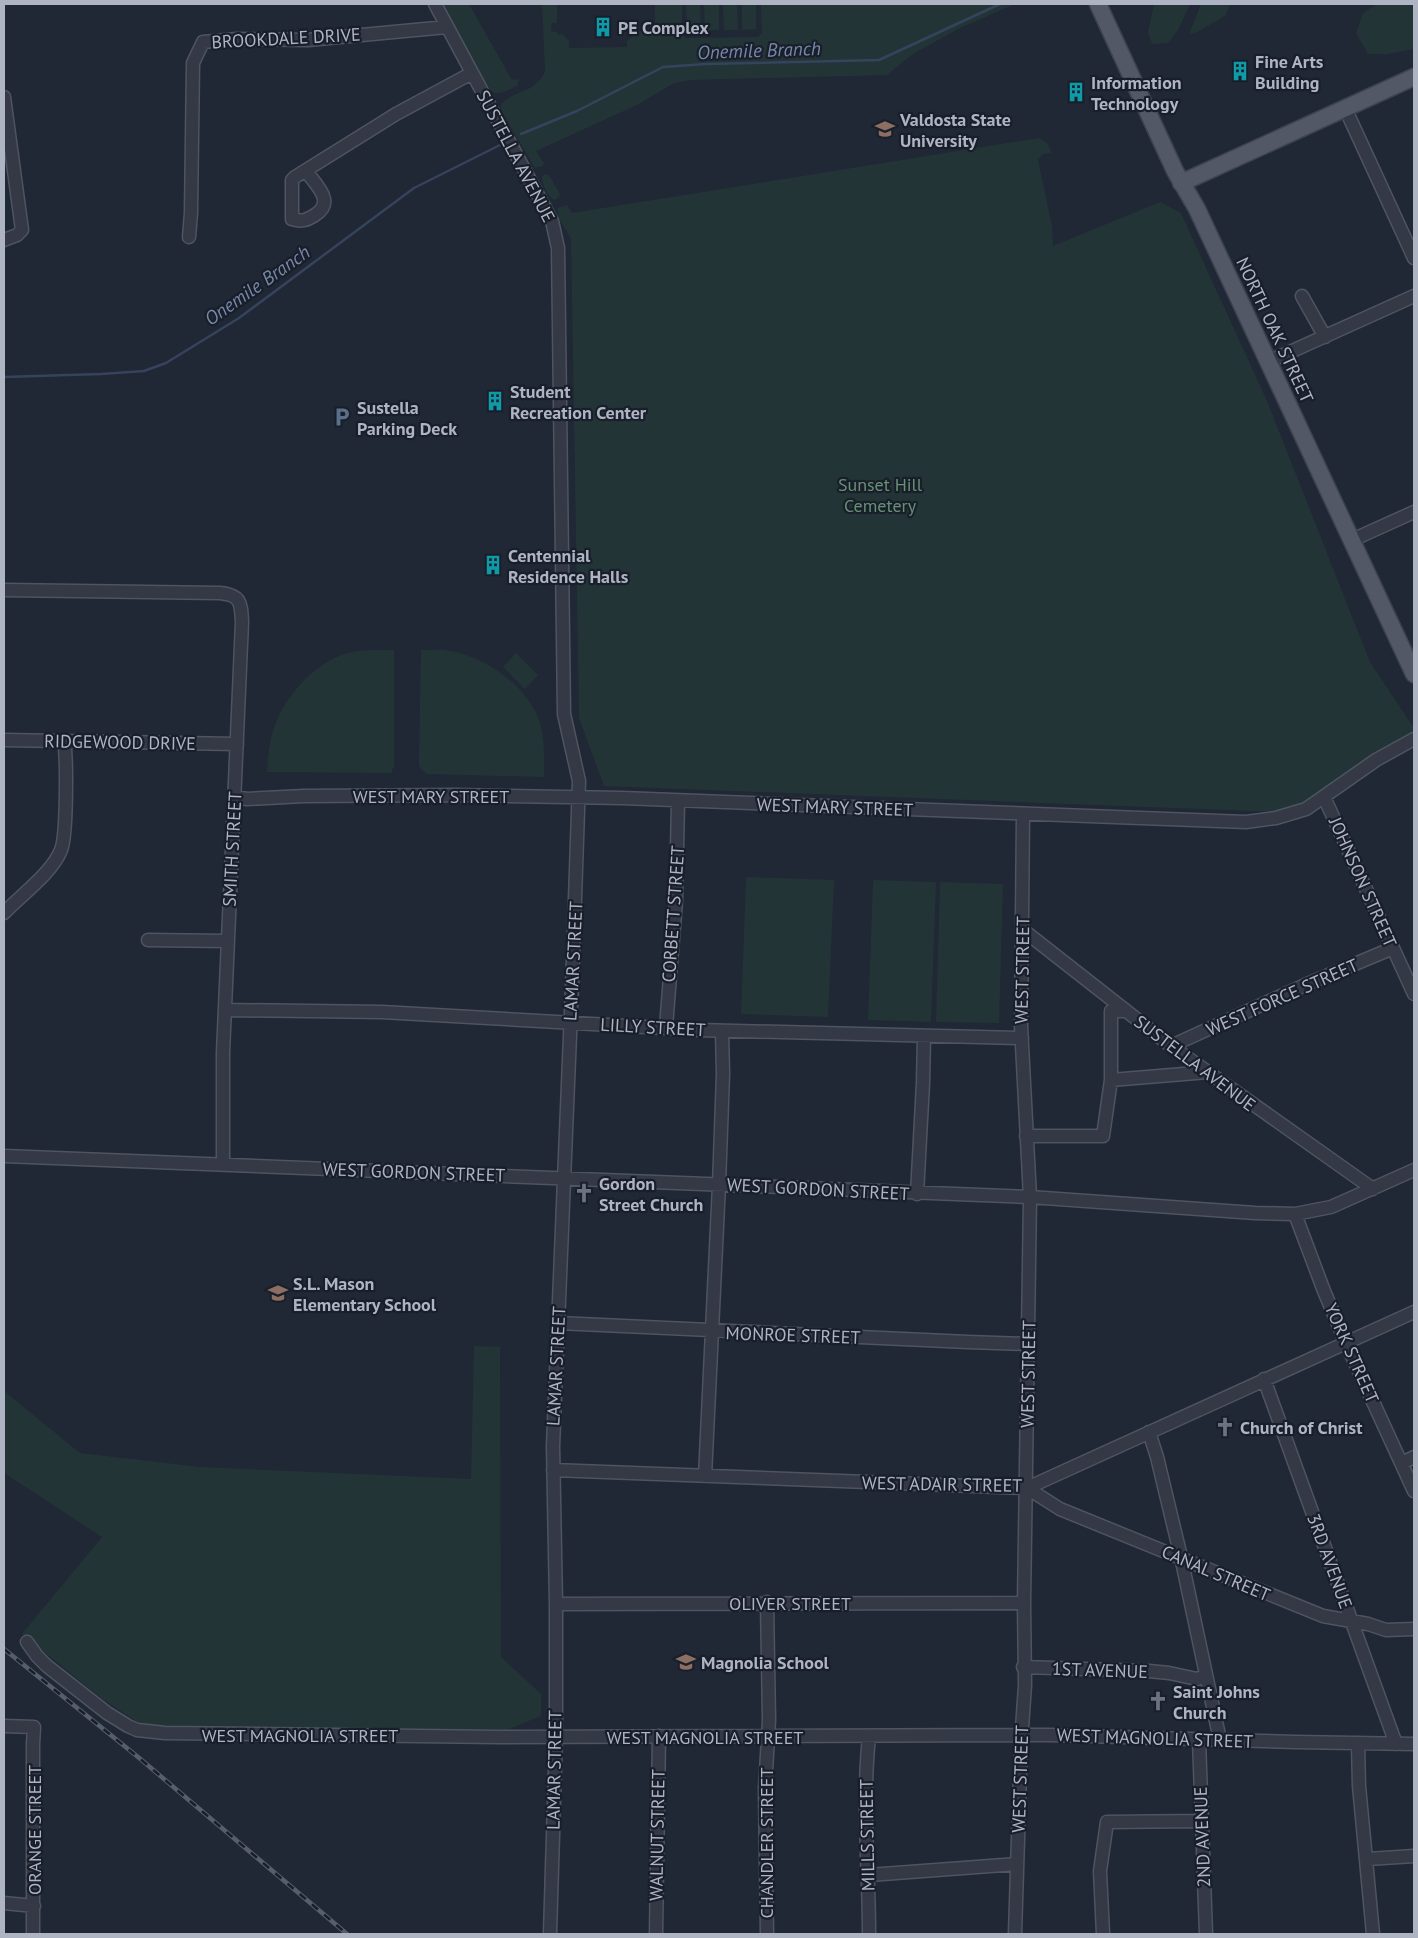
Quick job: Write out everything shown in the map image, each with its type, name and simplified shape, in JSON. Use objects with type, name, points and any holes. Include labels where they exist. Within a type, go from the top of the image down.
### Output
[{"type":"main road","name":"NORTH OAK STREET","points":[[1098,4],[1414,674]]},
{"type":"main road","points":[[1181,183],[1414,77]]},
{"type":"street","name":"SUSTELLA AVENUE","points":[[435,4],[552,221],[557,241],[562,665],[564,714],[579,780],[577,797]]},
{"type":"street","name":"BROOKDALE DRIVE","points":[[189,237],[193,63],[203,42],[237,39],[308,40],[447,27]]},
{"type":"street","points":[[306,171],[396,114],[472,73]]},
{"type":"street","points":[[4,97],[22,230],[17,235],[4,240]]},
{"type":"street","points":[[1345,108],[1414,258]]},
{"type":"street","points":[[1302,296],[1325,336]]},
{"type":"street","points":[[1268,362],[1414,296]]},
{"type":"street","points":[[1352,540],[1414,512]]},
{"type":"street","name":"SMITH STREET","points":[[4,590],[226,594],[234,596],[241,603],[242,622],[223,1053],[223,1166]]},
{"type":"street","name":"WEST MARY STREET","points":[[235,797],[247,799],[368,795],[577,797],[1246,822],[1276,818],[1306,809],[1376,760],[1414,739]]},
{"type":"street","name":"RIDGEWOOD DRIVE","points":[[4,740],[237,744]]},
{"type":"street","points":[[4,913],[49,867],[61,850],[65,809],[66,752],[64,741]]},
{"type":"street","name":"LAMAR STREET","points":[[550,1934],[556,1736],[553,1470],[563,1178],[577,862],[577,797]]},
{"type":"street","name":"JOHNSON STREET","points":[[1324,797],[1414,994]]},
{"type":"street","name":"CORBETT STREET","points":[[666,1027],[676,901],[678,801]]},
{"type":"street","name":"WEST STREET","points":[[1016,1934],[1021,1736],[1025,1685],[1023,1668],[1030,1197],[1022,1038],[1023,814]]},
{"type":"street","name":"SUSTELLA AVENUE","points":[[1023,930],[1171,1046],[1373,1189]]},
{"type":"street","points":[[148,940],[228,941]]},
{"type":"street","name":"WEST FORCE STREET","points":[[1171,1046],[1305,985],[1393,948]]},
{"type":"street","name":"LILLY STREET","points":[[225,1010],[382,1012],[722,1031],[1022,1038]]},
{"type":"street","points":[[1026,1136],[1103,1136],[1111,1080],[1111,1011],[1126,1011]]},
{"type":"street","points":[[705,1476],[719,1185],[724,1040],[722,1031]]},
{"type":"street","points":[[917,1194],[924,1036]]},
{"type":"street","points":[[1111,1080],[1208,1072]]},
{"type":"street","name":"WEST GORDON STREET","points":[[4,1156],[917,1194],[1030,1197],[1255,1213],[1295,1214],[1331,1207],[1414,1170]]},
{"type":"street","name":"YORK STREET","points":[[1295,1214],[1346,1343],[1414,1491]]},
{"type":"street","name":"WEST ADAIR STREET","points":[[553,1470],[1027,1488],[1414,1312]]},
{"type":"street","name":"MONROE STREET","points":[[558,1323],[1028,1344]]},
{"type":"street","name":"3RD AVENUE","points":[[1264,1379],[1396,1744]]},
{"type":"street","points":[[1149,1432],[1157,1457],[1181,1557],[1220,1740]]},
{"type":"street","points":[[1402,1463],[1414,1457]]},
{"type":"street","name":"CANAL STREET","points":[[1027,1488],[1060,1509],[1323,1616],[1386,1630],[1414,1629]]},
{"type":"street","name":"OLIVER STREET","points":[[556,1604],[767,1602],[1024,1603]]},
{"type":"street","name":"CHANDLER STREET","points":[[767,1602],[768,1736],[765,1790],[767,1934]]},
{"type":"street","name":"WEST MAGNOLIA STREET","points":[[27,1642],[37,1656],[58,1675],[121,1722],[137,1730],[165,1733],[556,1736],[1021,1736],[1414,1744]]},
{"type":"street","name":"1ST AVENUE","points":[[1023,1668],[1169,1672],[1197,1679],[1206,1676]]},
{"type":"street","name":"ORANGE STREET","points":[[4,1726],[34,1727],[33,1934]]},
{"type":"street","name":"WALNUT STREET","points":[[656,1934],[659,1736]]},
{"type":"street","name":"MILLS STREET","points":[[869,1736],[866,1774],[869,1934]]},
{"type":"street","name":"2ND AVENUE","points":[[1199,1740],[1206,1934]]},
{"type":"street","points":[[1358,1743],[1360,1786],[1374,1934]]},
{"type":"street","points":[[1103,1934],[1100,1871],[1107,1822],[1202,1821]]},
{"type":"street","points":[[1368,1859],[1414,1856]]},
{"type":"street","points":[[869,1875],[1017,1864]]},
{"type":"street","points":[[4,1903],[34,1906]]},
{"type":"green space","points":[[441,4],[469,4],[512,80],[519,79],[518,85],[501,93],[491,91]]},
{"type":"green space","points":[[542,4],[557,4],[557,23],[551,23],[551,31],[557,32],[558,35],[562,34],[569,41],[569,48],[627,47],[627,41],[636,33],[639,33],[639,31],[655,31],[655,4],[682,4],[682,34],[686,38],[758,37],[762,33],[761,4],[1015,4],[960,28],[913,54],[887,75],[690,80],[674,83],[637,105],[536,151],[544,163],[543,166],[535,168],[501,110],[501,104],[512,96],[535,85],[545,72]]},
{"type":"green space","points":[[686,4],[700,4],[701,30],[687,30]]},
{"type":"green space","points":[[704,4],[719,4],[719,30],[705,30]]},
{"type":"green space","points":[[723,4],[737,4],[738,30],[724,30]]},
{"type":"green space","points":[[742,4],[756,4],[756,29],[742,30]]},
{"type":"green space","points":[[1154,4],[1190,4],[1178,30],[1168,43],[1152,44],[1148,32]]},
{"type":"green space","points":[[1201,4],[1230,5],[1225,16],[1197,32],[1189,34]]},
{"type":"green space","points":[[1377,4],[1414,4],[1414,49],[1387,54],[1368,54],[1356,33],[1363,13]]},
{"type":"green space","name":"Sunset Hill Cemetery","points":[[1039,138],[1047,144],[1051,153],[1043,154],[1038,159],[1052,227],[1053,246],[1160,202],[1181,213],[1267,401],[1370,662],[1414,728],[1414,735],[1303,805],[1277,812],[604,786],[579,718],[571,238],[560,220],[558,208],[567,205],[572,213]]},
{"type":"green space","points":[[549,175],[560,194],[554,200],[549,196],[544,186],[542,176]]},
{"type":"green space","points":[[365,650],[394,650],[394,766],[391,773],[267,772],[271,739],[277,720],[282,709],[305,679],[326,663],[348,653]]},
{"type":"green space","points":[[421,650],[451,651],[479,660],[505,676],[516,686],[527,698],[540,723],[543,743],[544,777],[427,774],[420,768]]},
{"type":"green space","points":[[516,653],[538,675],[525,689],[503,667]]},
{"type":"green space","points":[[746,877],[834,880],[828,1017],[741,1014]]},
{"type":"green space","points":[[873,880],[936,882],[931,1022],[868,1020]]},
{"type":"green space","points":[[940,882],[1003,884],[999,1023],[936,1022]]},
{"type":"green space","points":[[474,1346],[500,1347],[501,1657],[541,1694],[541,1716],[507,1730],[216,1730],[140,1724],[101,1698],[22,1634],[102,1537],[4,1473],[4,1391],[80,1453],[200,1467],[471,1479]]},
{"type":"waterway","name":"Onemile Branch","points":[[521,134],[577,111],[663,67],[706,64],[879,60],[1000,4]]},
{"type":"waterway","name":"Onemile Branch","points":[[4,377],[144,371],[166,363],[239,318],[414,188],[502,144]]},
{"type":"railway","points":[[4,1649],[138,1757],[347,1934]]},
{"type":"place","name":"PE Complex","points":[[603,27]]},
{"type":"place","name":"Fine Arts Building","points":[[1240,71]]},
{"type":"place","name":"Information Technology","points":[[1076,92]]},
{"type":"place","name":"Valdosta State University","points":[[885,129]]},
{"type":"place","name":"Student Recreation Center","points":[[495,401]]},
{"type":"place","name":"Sustella Parking Deck","points":[[342,417]]},
{"type":"place","name":"Centennial Residence Halls","points":[[493,565]]},
{"type":"place","name":"Gordon Street Church","points":[[584,1193]]},
{"type":"place","name":"S.L. Mason Elementary School","points":[[278,1293]]},
{"type":"place","name":"Church of Christ","points":[[1225,1427]]},
{"type":"place","name":"Magnolia School","points":[[686,1662]]},
{"type":"place","name":"Saint Johns Church","points":[[1158,1701]]}]
